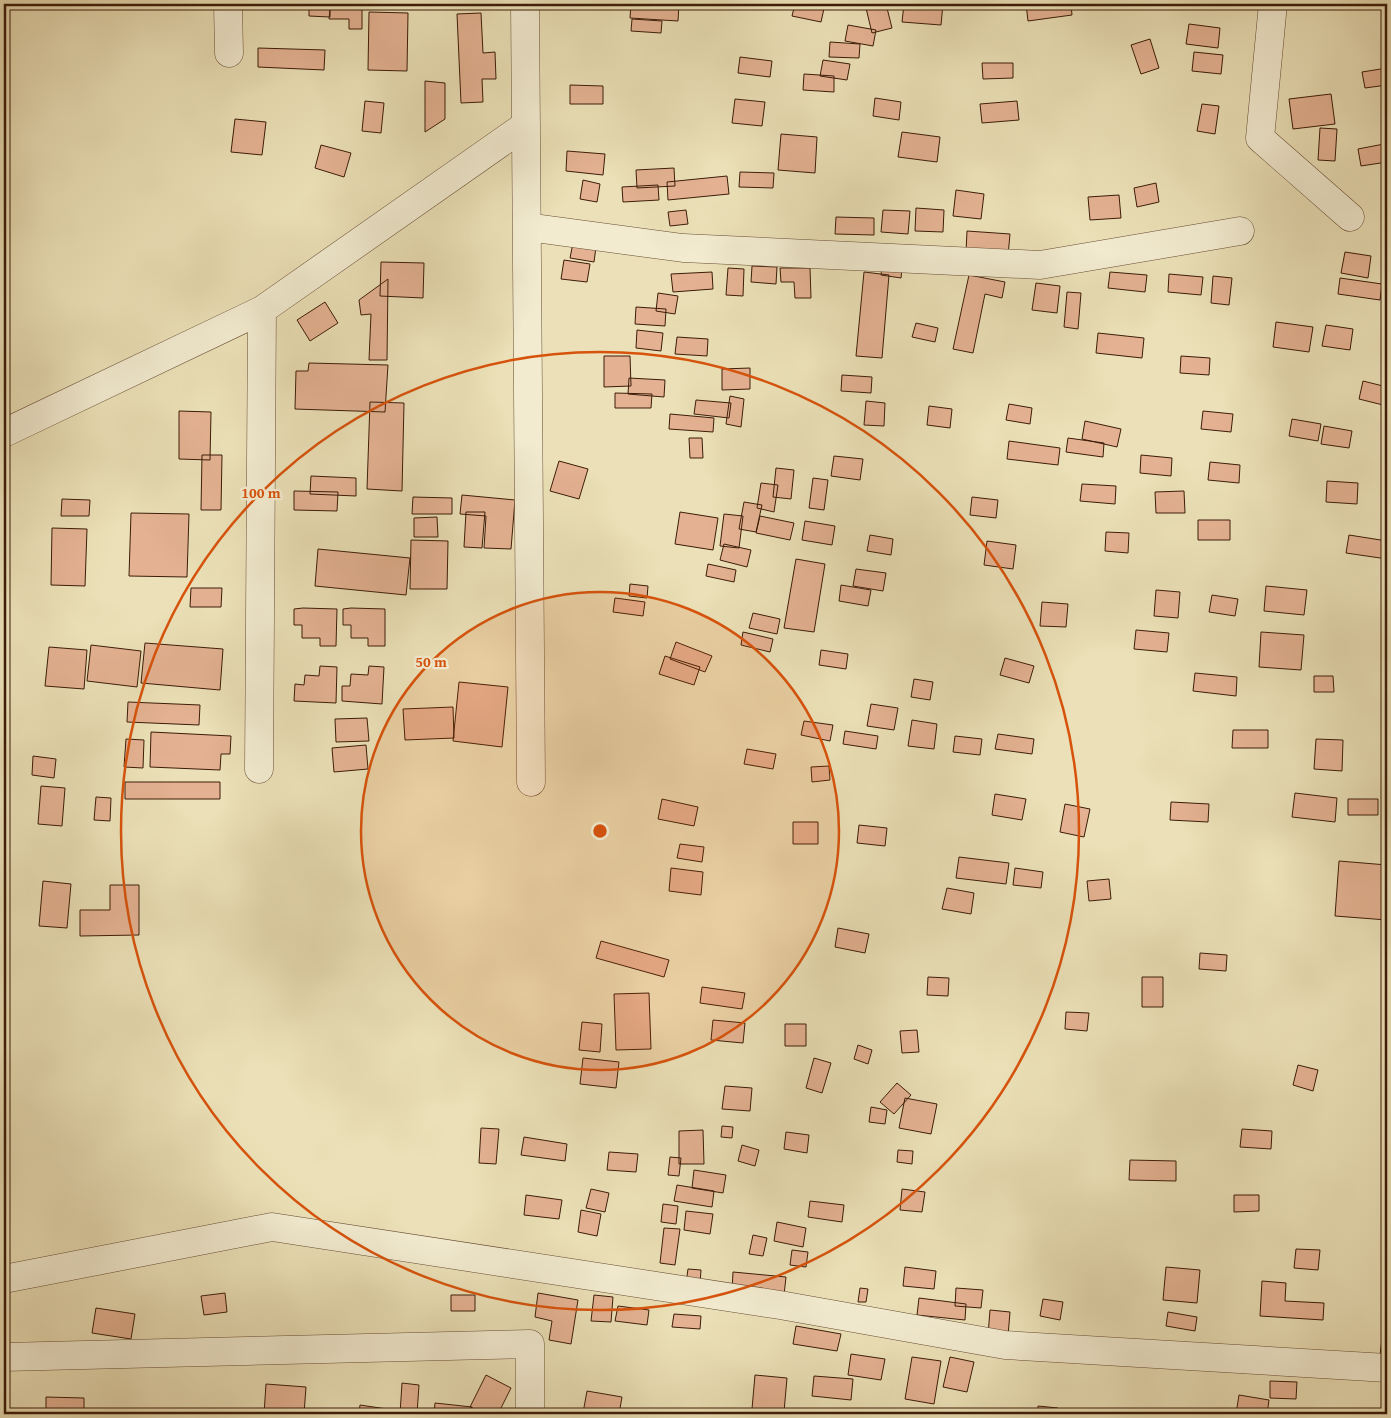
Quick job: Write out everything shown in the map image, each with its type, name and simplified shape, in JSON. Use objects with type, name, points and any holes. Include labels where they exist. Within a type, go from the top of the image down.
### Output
[{"type":"street","points":[[228,4],[229,53]]},
{"type":"street","points":[[525,4],[531,782]]},
{"type":"street","points":[[1273,4],[1260,138],[1350,217]]},
{"type":"street","points":[[4,433],[262,310],[526,125]]},
{"type":"street","points":[[527,227],[683,248],[1040,265],[1240,231]]},
{"type":"street","points":[[259,769],[262,310]]},
{"type":"street","points":[[4,1279],[272,1227],[780,1305],[1005,1345],[1387,1368]]},
{"type":"street","points":[[4,1357],[530,1344],[530,1414]]},
{"type":"building","points":[[309,4],[330,4],[330,17],[309,16]]},
{"type":"building","points":[[631,4],[679,4],[678,21],[630,18]]},
{"type":"building","points":[[795,4],[825,4],[821,22],[792,16]]},
{"type":"building","points":[[865,4],[886,4],[892,28],[872,33]]},
{"type":"building","points":[[904,4],[943,4],[941,25],[902,22]]},
{"type":"building","points":[[1026,4],[1071,4],[1072,15],[1028,21]]},
{"type":"building","points":[[1083,4],[1107,4],[1083,6]]},
{"type":"building","points":[[330,9],[362,9],[362,29],[349,29],[349,19],[329,19]]},
{"type":"building","points":[[369,12],[408,13],[407,71],[368,70]]},
{"type":"building","points":[[481,13],[483,53],[495,52],[496,79],[482,79],[483,102],[461,103],[457,14]]},
{"type":"building","points":[[632,19],[662,21],[661,33],[631,31]]},
{"type":"building","points":[[1189,24],[1220,28],[1218,48],[1186,44]]},
{"type":"building","points":[[848,25],[876,30],[873,46],[845,41]]},
{"type":"building","points":[[1150,39],[1159,68],[1141,74],[1131,45]]},
{"type":"building","points":[[830,42],[860,44],[859,58],[829,57]]},
{"type":"building","points":[[258,48],[325,50],[324,70],[258,67]]},
{"type":"building","points":[[1194,52],[1223,55],[1221,74],[1192,71]]},
{"type":"building","points":[[740,57],[772,61],[770,77],[738,73]]},
{"type":"building","points":[[823,60],[850,64],[847,80],[820,76]]},
{"type":"building","points":[[982,63],[1013,63],[1013,78],[983,79]]},
{"type":"building","points":[[1387,68],[1387,85],[1365,88],[1362,72]]},
{"type":"building","points":[[804,74],[834,76],[834,92],[803,90]]},
{"type":"building","points":[[425,81],[445,83],[445,119],[425,132]]},
{"type":"building","points":[[570,85],[603,86],[603,104],[570,104]]},
{"type":"building","points":[[1331,94],[1335,124],[1293,129],[1289,99]]},
{"type":"building","points":[[875,98],[901,102],[899,120],[873,116]]},
{"type":"building","points":[[735,99],[765,102],[762,126],[732,123]]},
{"type":"building","points":[[365,101],[384,103],[381,133],[362,131]]},
{"type":"building","points":[[1017,101],[1019,120],[982,123],[980,104]]},
{"type":"building","points":[[1202,104],[1219,106],[1215,134],[1197,131]]},
{"type":"building","points":[[235,119],[266,122],[262,155],[231,152]]},
{"type":"building","points":[[1320,128],[1337,129],[1335,161],[1318,160]]},
{"type":"building","points":[[902,132],[940,137],[937,162],[898,157]]},
{"type":"building","points":[[781,134],[817,137],[815,173],[778,170]]},
{"type":"building","points":[[1384,144],[1387,162],[1361,166],[1358,149]]},
{"type":"building","points":[[321,145],[351,153],[344,177],[315,168]]},
{"type":"building","points":[[567,151],[605,154],[603,175],[566,171]]},
{"type":"building","points":[[674,168],[675,186],[637,188],[636,170]]},
{"type":"building","points":[[740,172],[774,173],[773,188],[739,187]]},
{"type":"building","points":[[727,176],[729,194],[668,200],[667,182]]},
{"type":"building","points":[[583,180],[600,184],[597,202],[580,199]]},
{"type":"building","points":[[1156,183],[1159,202],[1137,207],[1134,188]]},
{"type":"building","points":[[658,185],[659,200],[623,202],[622,187]]},
{"type":"building","points":[[956,190],[984,194],[981,219],[953,216]]},
{"type":"building","points":[[1119,195],[1121,218],[1090,220],[1088,197]]},
{"type":"building","points":[[916,208],[944,210],[943,232],[915,231]]},
{"type":"building","points":[[686,210],[688,224],[670,226],[668,212]]},
{"type":"building","points":[[883,210],[910,211],[908,234],[881,232]]},
{"type":"building","points":[[836,217],[874,218],[874,235],[835,234]]},
{"type":"building","points":[[967,231],[1010,234],[1008,256],[966,252]]},
{"type":"building","points":[[573,243],[596,247],[594,262],[570,258]]},
{"type":"building","points":[[1345,252],[1371,256],[1368,278],[1341,273]]},
{"type":"building","points":[[883,257],[903,260],[901,278],[881,275]]},
{"type":"building","points":[[564,260],[590,264],[587,282],[561,279]]},
{"type":"building","points":[[381,262],[424,263],[423,298],[380,296]]},
{"type":"building","points":[[752,266],[777,267],[776,284],[751,282]]},
{"type":"building","points":[[728,268],[744,269],[743,296],[726,295]]},
{"type":"building","points":[[780,268],[810,268],[811,298],[795,298],[794,282],[781,282]]},
{"type":"building","points":[[712,272],[713,289],[673,292],[671,274]]},
{"type":"building","points":[[864,272],[889,275],[882,358],[856,356]]},
{"type":"building","points":[[1110,272],[1147,275],[1145,292],[1108,288]]},
{"type":"building","points":[[1169,274],[1203,277],[1201,295],[1168,292]]},
{"type":"building","points":[[969,275],[1005,282],[1002,298],[985,294],[973,353],[953,349]]},
{"type":"building","points":[[1213,276],[1232,278],[1229,305],[1211,303]]},
{"type":"building","points":[[1340,278],[1382,284],[1380,300],[1338,294]]},
{"type":"building","points":[[388,279],[387,360],[369,360],[371,314],[361,315],[359,300]]},
{"type":"building","points":[[1036,283],[1060,286],[1057,313],[1032,310]]},
{"type":"building","points":[[1067,292],[1081,293],[1078,329],[1064,327]]},
{"type":"building","points":[[658,293],[678,296],[675,314],[656,311]]},
{"type":"building","points":[[325,302],[338,323],[310,341],[297,320]]},
{"type":"building","points":[[636,307],[666,309],[665,326],[635,324]]},
{"type":"building","points":[[1276,322],[1313,327],[1309,352],[1273,347]]},
{"type":"building","points":[[916,323],[938,328],[935,342],[912,337]]},
{"type":"building","points":[[1326,325],[1353,329],[1350,350],[1322,346]]},
{"type":"building","points":[[637,330],[663,333],[661,351],[636,348]]},
{"type":"building","points":[[1098,333],[1144,338],[1142,358],[1096,353]]},
{"type":"building","points":[[677,337],[708,339],[707,356],[675,354]]},
{"type":"building","points":[[604,356],[630,356],[631,386],[604,387]]},
{"type":"building","points":[[1181,356],[1210,358],[1209,375],[1180,373]]},
{"type":"building","points":[[309,363],[388,365],[385,412],[295,409],[296,371],[308,371]]},
{"type":"building","points":[[750,368],[750,389],[722,390],[722,369]]},
{"type":"building","points":[[842,375],[872,377],[871,393],[841,391]]},
{"type":"building","points":[[629,378],[665,380],[664,397],[628,394]]},
{"type":"building","points":[[1363,381],[1387,387],[1387,406],[1359,399]]},
{"type":"building","points":[[615,393],[652,394],[651,408],[615,408]]},
{"type":"building","points":[[730,396],[744,399],[741,427],[726,424]]},
{"type":"building","points":[[696,400],[731,403],[729,418],[694,414]]},
{"type":"building","points":[[866,401],[885,403],[884,426],[864,425]]},
{"type":"building","points":[[370,402],[404,403],[402,491],[367,489]]},
{"type":"building","points":[[1009,404],[1032,408],[1030,424],[1006,420]]},
{"type":"building","points":[[929,406],[952,409],[950,428],[927,425]]},
{"type":"building","points":[[179,411],[211,412],[210,460],[179,459]]},
{"type":"building","points":[[1203,411],[1233,414],[1231,432],[1201,429]]},
{"type":"building","points":[[670,414],[714,418],[713,432],[669,429]]},
{"type":"building","points":[[1292,419],[1321,424],[1318,441],[1289,436]]},
{"type":"building","points":[[1085,421],[1121,429],[1117,447],[1082,439]]},
{"type":"building","points":[[1324,426],[1352,431],[1349,448],[1321,444]]},
{"type":"building","points":[[689,438],[702,438],[703,458],[690,458]]},
{"type":"building","points":[[1068,438],[1104,443],[1103,457],[1066,452]]},
{"type":"building","points":[[1009,441],[1060,448],[1058,465],[1007,459]]},
{"type":"building","points":[[202,455],[222,455],[221,510],[201,510]]},
{"type":"building","points":[[1141,455],[1172,458],[1171,476],[1140,473]]},
{"type":"building","points":[[834,456],[863,459],[860,480],[831,476]]},
{"type":"building","points":[[559,461],[588,469],[579,499],[550,491]]},
{"type":"building","points":[[1210,462],[1240,465],[1239,483],[1208,480]]},
{"type":"building","points":[[776,468],[794,470],[791,499],[773,497]]},
{"type":"building","points":[[311,476],[356,478],[356,496],[310,494]]},
{"type":"building","points":[[813,478],[828,480],[824,510],[809,508]]},
{"type":"building","points":[[1327,481],[1358,483],[1357,504],[1326,502]]},
{"type":"building","points":[[761,483],[778,485],[774,512],[757,508]]},
{"type":"building","points":[[1082,484],[1116,486],[1115,504],[1080,501]]},
{"type":"building","points":[[294,491],[338,492],[337,511],[294,510]]},
{"type":"building","points":[[1184,491],[1185,513],[1156,513],[1155,492]]},
{"type":"building","points":[[462,495],[515,500],[511,549],[484,548],[486,516],[460,514]]},
{"type":"building","points":[[413,497],[452,498],[452,514],[412,514]]},
{"type":"building","points":[[972,497],[998,500],[996,518],[970,515]]},
{"type":"building","points":[[62,499],[90,500],[89,516],[61,516]]},
{"type":"building","points":[[744,502],[762,505],[756,532],[739,529]]},
{"type":"building","points":[[466,512],[485,512],[482,548],[464,547]]},
{"type":"building","points":[[680,512],[718,518],[713,550],[675,544]]},
{"type":"building","points":[[131,513],[189,514],[187,577],[129,576]]},
{"type":"building","points":[[724,514],[743,516],[739,548],[720,546]]},
{"type":"building","points":[[760,516],[794,523],[790,540],[756,533]]},
{"type":"building","points":[[437,517],[438,537],[414,537],[414,518]]},
{"type":"building","points":[[1198,520],[1230,520],[1230,540],[1198,540]]},
{"type":"building","points":[[805,521],[835,526],[832,545],[802,540]]},
{"type":"building","points":[[52,528],[87,529],[85,586],[51,585]]},
{"type":"building","points":[[1106,532],[1129,533],[1128,553],[1105,551]]},
{"type":"building","points":[[870,535],[893,539],[891,555],[867,551]]},
{"type":"building","points":[[1349,535],[1387,541],[1387,559],[1346,553]]},
{"type":"building","points":[[411,540],[448,541],[447,589],[410,589]]},
{"type":"building","points":[[987,541],[1016,545],[1013,569],[984,565]]},
{"type":"building","points":[[724,544],[751,550],[747,567],[720,560]]},
{"type":"building","points":[[318,549],[410,558],[406,595],[315,586]]},
{"type":"building","points":[[796,559],[825,564],[814,632],[784,628]]},
{"type":"building","points":[[708,564],[736,570],[734,582],[706,576]]},
{"type":"building","points":[[856,569],[886,573],[883,591],[853,586]]},
{"type":"building","points":[[630,584],[648,586],[647,598],[629,596]]},
{"type":"building","points":[[841,585],[871,590],[868,606],[839,601]]},
{"type":"building","points":[[1266,586],[1307,590],[1304,615],[1264,611]]},
{"type":"building","points":[[191,588],[222,588],[221,607],[190,607]]},
{"type":"building","points":[[1156,590],[1180,592],[1178,618],[1154,616]]},
{"type":"building","points":[[1212,595],[1238,599],[1235,616],[1209,612]]},
{"type":"building","points":[[615,598],[645,602],[643,616],[613,612]]},
{"type":"building","points":[[1042,602],[1068,604],[1066,627],[1040,626]]},
{"type":"building","points":[[294,609],[337,609],[336,646],[320,646],[320,638],[302,638],[302,625],[294,625]]},
{"type":"building","points":[[343,609],[385,609],[385,646],[368,646],[368,638],[351,638],[351,625],[343,625]]},
{"type":"building","points":[[753,613],[780,619],[777,634],[749,628]]},
{"type":"building","points":[[1136,630],[1169,633],[1167,652],[1134,649]]},
{"type":"building","points":[[743,632],[773,639],[770,652],[741,645]]},
{"type":"building","points":[[1261,632],[1304,635],[1301,670],[1259,667]]},
{"type":"building","points":[[676,642],[712,656],[705,672],[670,659]]},
{"type":"building","points":[[145,643],[223,649],[220,690],[141,683]]},
{"type":"building","points":[[91,645],[141,651],[137,687],[87,681]]},
{"type":"building","points":[[49,647],[87,650],[84,689],[45,686]]},
{"type":"building","points":[[821,650],[848,654],[846,669],[819,665]]},
{"type":"building","points":[[665,656],[700,667],[694,685],[659,674]]},
{"type":"building","points":[[1005,658],[1034,666],[1029,683],[1000,675]]},
{"type":"building","points":[[320,666],[337,667],[336,703],[294,701],[295,684],[304,685],[305,675],[319,676]]},
{"type":"building","points":[[369,666],[384,667],[382,704],[342,701],[342,686],[350,686],[351,674],[368,675]]},
{"type":"building","points":[[1195,673],[1237,677],[1236,696],[1193,691]]},
{"type":"building","points":[[1314,676],[1333,676],[1334,692],[1314,692]]},
{"type":"building","points":[[914,679],[933,682],[930,700],[911,697]]},
{"type":"building","points":[[459,682],[508,687],[502,747],[453,741]]},
{"type":"building","points":[[128,702],[200,705],[199,725],[127,722]]},
{"type":"building","points":[[871,704],[898,708],[894,730],[867,726]]},
{"type":"building","points":[[453,707],[454,738],[405,740],[403,709]]},
{"type":"building","points":[[367,718],[369,741],[336,742],[335,719]]},
{"type":"building","points":[[912,720],[937,724],[934,749],[908,746]]},
{"type":"building","points":[[804,721],[833,725],[830,741],[801,735]]},
{"type":"building","points":[[1233,730],[1268,730],[1268,748],[1232,748]]},
{"type":"building","points":[[845,731],[878,736],[876,749],[843,744]]},
{"type":"building","points":[[151,732],[231,736],[230,754],[221,754],[220,770],[150,767]]},
{"type":"building","points":[[998,734],[1034,739],[1032,754],[995,749]]},
{"type":"building","points":[[955,736],[982,739],[980,755],[953,752]]},
{"type":"building","points":[[126,739],[144,740],[143,768],[124,767]]},
{"type":"building","points":[[1316,739],[1343,740],[1342,771],[1314,769]]},
{"type":"building","points":[[366,745],[368,769],[334,772],[332,748]]},
{"type":"building","points":[[747,749],[776,754],[773,769],[744,764]]},
{"type":"building","points":[[33,756],[56,759],[54,778],[32,775]]},
{"type":"building","points":[[829,766],[830,780],[812,782],[811,767]]},
{"type":"building","points":[[125,782],[220,782],[220,799],[125,799]]},
{"type":"building","points":[[41,786],[65,788],[62,826],[38,824]]},
{"type":"building","points":[[1295,793],[1337,798],[1335,822],[1292,817]]},
{"type":"building","points":[[995,794],[1026,799],[1022,820],[992,815]]},
{"type":"building","points":[[96,797],[111,798],[110,821],[94,820]]},
{"type":"building","points":[[662,799],[698,807],[694,826],[658,819]]},
{"type":"building","points":[[1348,799],[1378,799],[1378,815],[1348,815]]},
{"type":"building","points":[[1171,802],[1209,804],[1208,822],[1170,820]]},
{"type":"building","points":[[1065,804],[1090,809],[1084,837],[1060,832]]},
{"type":"building","points":[[793,822],[818,822],[818,844],[793,844]]},
{"type":"building","points":[[859,825],[887,828],[885,846],[857,843]]},
{"type":"building","points":[[680,844],[704,847],[702,862],[677,858]]},
{"type":"building","points":[[959,857],[1009,863],[1006,884],[956,878]]},
{"type":"building","points":[[1339,861],[1387,865],[1387,920],[1335,916]]},
{"type":"building","points":[[671,868],[703,872],[701,895],[669,891]]},
{"type":"building","points":[[1015,868],[1043,872],[1041,888],[1013,885]]},
{"type":"building","points":[[1109,879],[1111,899],[1089,901],[1087,881]]},
{"type":"building","points":[[43,881],[71,884],[67,928],[39,926]]},
{"type":"building","points":[[110,885],[139,885],[139,935],[80,936],[80,910],[110,910]]},
{"type":"building","points":[[947,888],[974,893],[971,914],[942,909]]},
{"type":"building","points":[[838,928],[869,934],[865,953],[835,947]]},
{"type":"building","points":[[601,941],[669,960],[664,977],[596,958]]},
{"type":"building","points":[[1200,953],[1227,955],[1226,971],[1199,969]]},
{"type":"building","points":[[928,977],[949,978],[948,996],[927,995]]},
{"type":"building","points":[[1142,977],[1163,977],[1163,1007],[1142,1007]]},
{"type":"building","points":[[702,987],[745,993],[742,1009],[700,1003]]},
{"type":"building","points":[[649,993],[651,1049],[616,1050],[614,994]]},
{"type":"building","points":[[1066,1012],[1089,1013],[1087,1031],[1065,1029]]},
{"type":"building","points":[[713,1020],[745,1023],[743,1043],[711,1040]]},
{"type":"building","points":[[582,1022],[602,1024],[600,1052],[579,1050]]},
{"type":"building","points":[[785,1024],[806,1024],[806,1046],[785,1046]]},
{"type":"building","points":[[917,1030],[919,1052],[902,1053],[900,1031]]},
{"type":"building","points":[[858,1045],[872,1050],[868,1064],[854,1059]]},
{"type":"building","points":[[583,1058],[619,1062],[616,1088],[580,1084]]},
{"type":"building","points":[[814,1058],[831,1063],[822,1093],[806,1088]]},
{"type":"building","points":[[1298,1065],[1318,1070],[1313,1091],[1293,1085]]},
{"type":"building","points":[[897,1083],[911,1095],[894,1114],[880,1102]]},
{"type":"building","points":[[725,1086],[752,1088],[750,1111],[722,1109]]},
{"type":"building","points":[[905,1098],[937,1104],[931,1134],[899,1128]]},
{"type":"building","points":[[871,1107],[887,1110],[885,1124],[869,1122]]},
{"type":"building","points":[[722,1126],[733,1127],[732,1138],[721,1137]]},
{"type":"building","points":[[481,1128],[499,1129],[496,1164],[479,1163]]},
{"type":"building","points":[[1242,1129],[1272,1131],[1271,1149],[1240,1147]]},
{"type":"building","points":[[703,1130],[704,1164],[679,1164],[679,1131]]},
{"type":"building","points":[[786,1132],[809,1135],[807,1153],[784,1149]]},
{"type":"building","points":[[524,1137],[567,1144],[565,1161],[521,1155]]},
{"type":"building","points":[[742,1145],[759,1150],[755,1166],[738,1161]]},
{"type":"building","points":[[898,1150],[913,1151],[912,1164],[897,1162]]},
{"type":"building","points":[[609,1152],[638,1154],[636,1172],[607,1170]]},
{"type":"building","points":[[670,1157],[681,1158],[679,1176],[668,1175]]},
{"type":"building","points":[[1130,1160],[1176,1161],[1176,1181],[1129,1180]]},
{"type":"building","points":[[694,1170],[726,1175],[723,1193],[692,1188]]},
{"type":"building","points":[[677,1185],[714,1191],[712,1207],[674,1201]]},
{"type":"building","points":[[591,1189],[609,1193],[605,1212],[586,1208]]},
{"type":"building","points":[[902,1189],[925,1192],[922,1212],[900,1210]]},
{"type":"building","points":[[526,1195],[562,1200],[559,1219],[524,1215]]},
{"type":"building","points":[[1234,1195],[1259,1195],[1259,1211],[1234,1212]]},
{"type":"building","points":[[810,1201],[844,1205],[842,1222],[808,1217]]},
{"type":"building","points":[[663,1204],[678,1206],[676,1224],[661,1222]]},
{"type":"building","points":[[581,1210],[601,1214],[597,1236],[578,1232]]},
{"type":"building","points":[[686,1211],[713,1214],[710,1234],[684,1230]]},
{"type":"building","points":[[777,1222],[806,1228],[803,1247],[774,1241]]},
{"type":"building","points":[[664,1228],[680,1229],[675,1265],[660,1263]]},
{"type":"building","points":[[753,1235],[767,1238],[763,1256],[749,1254]]},
{"type":"building","points":[[1296,1249],[1320,1250],[1318,1270],[1294,1268]]},
{"type":"building","points":[[792,1250],[808,1252],[806,1267],[790,1265]]},
{"type":"building","points":[[905,1267],[936,1271],[934,1289],[903,1286]]},
{"type":"building","points":[[1166,1267],[1200,1270],[1197,1303],[1163,1300]]},
{"type":"building","points":[[688,1269],[701,1270],[700,1284],[686,1283]]},
{"type":"building","points":[[733,1272],[786,1277],[784,1295],[732,1290]]},
{"type":"building","points":[[1262,1281],[1286,1283],[1285,1301],[1324,1303],[1323,1320],[1260,1316]]},
{"type":"building","points":[[860,1288],[868,1289],[866,1302],[858,1302]]},
{"type":"building","points":[[956,1288],[983,1290],[981,1308],[955,1306]]},
{"type":"building","points":[[225,1293],[227,1312],[204,1315],[201,1296]]},
{"type":"building","points":[[538,1293],[578,1300],[571,1344],[549,1340],[552,1321],[535,1317]]},
{"type":"building","points":[[451,1295],[475,1295],[475,1311],[451,1311]]},
{"type":"building","points":[[594,1295],[613,1297],[611,1322],[591,1321]]},
{"type":"building","points":[[919,1298],[966,1304],[965,1320],[917,1315]]},
{"type":"building","points":[[1043,1299],[1063,1302],[1060,1320],[1040,1316]]},
{"type":"building","points":[[618,1306],[649,1310],[647,1325],[615,1321]]},
{"type":"building","points":[[96,1308],[135,1314],[131,1339],[92,1333]]},
{"type":"building","points":[[990,1310],[1010,1312],[1008,1336],[988,1335]]},
{"type":"building","points":[[1168,1312],[1197,1317],[1195,1331],[1166,1326]]},
{"type":"building","points":[[674,1314],[701,1316],[700,1329],[672,1327]]},
{"type":"building","points":[[796,1326],[841,1334],[837,1351],[793,1344]]},
{"type":"building","points":[[1383,1331],[1387,1332],[1387,1356],[1380,1355]]},
{"type":"building","points":[[851,1354],[885,1359],[881,1380],[848,1375]]},
{"type":"building","points":[[912,1357],[941,1361],[934,1404],[905,1399]]},
{"type":"building","points":[[950,1357],[974,1362],[967,1392],[943,1387]]},
{"type":"building","points":[[486,1375],[511,1388],[498,1414],[485,1414],[470,1407]]},
{"type":"building","points":[[755,1375],[787,1378],[784,1412],[752,1409]]},
{"type":"building","points":[[814,1376],[853,1379],[851,1400],[812,1396]]},
{"type":"building","points":[[1270,1381],[1297,1382],[1296,1399],[1270,1398]]},
{"type":"building","points":[[402,1383],[419,1385],[417,1414],[400,1414]]},
{"type":"building","points":[[266,1384],[306,1387],[304,1414],[264,1414]]},
{"type":"building","points":[[587,1391],[622,1397],[619,1414],[583,1413]]},
{"type":"building","points":[[1239,1395],[1269,1400],[1267,1414],[1236,1414]]},
{"type":"building","points":[[46,1397],[84,1398],[84,1414],[46,1414]]},
{"type":"building","points":[[435,1403],[472,1407],[472,1414],[434,1414]]},
{"type":"building","points":[[360,1405],[387,1409],[386,1414],[359,1414]]},
{"type":"building","points":[[1038,1406],[1058,1408],[1058,1414],[1038,1414]]}]
